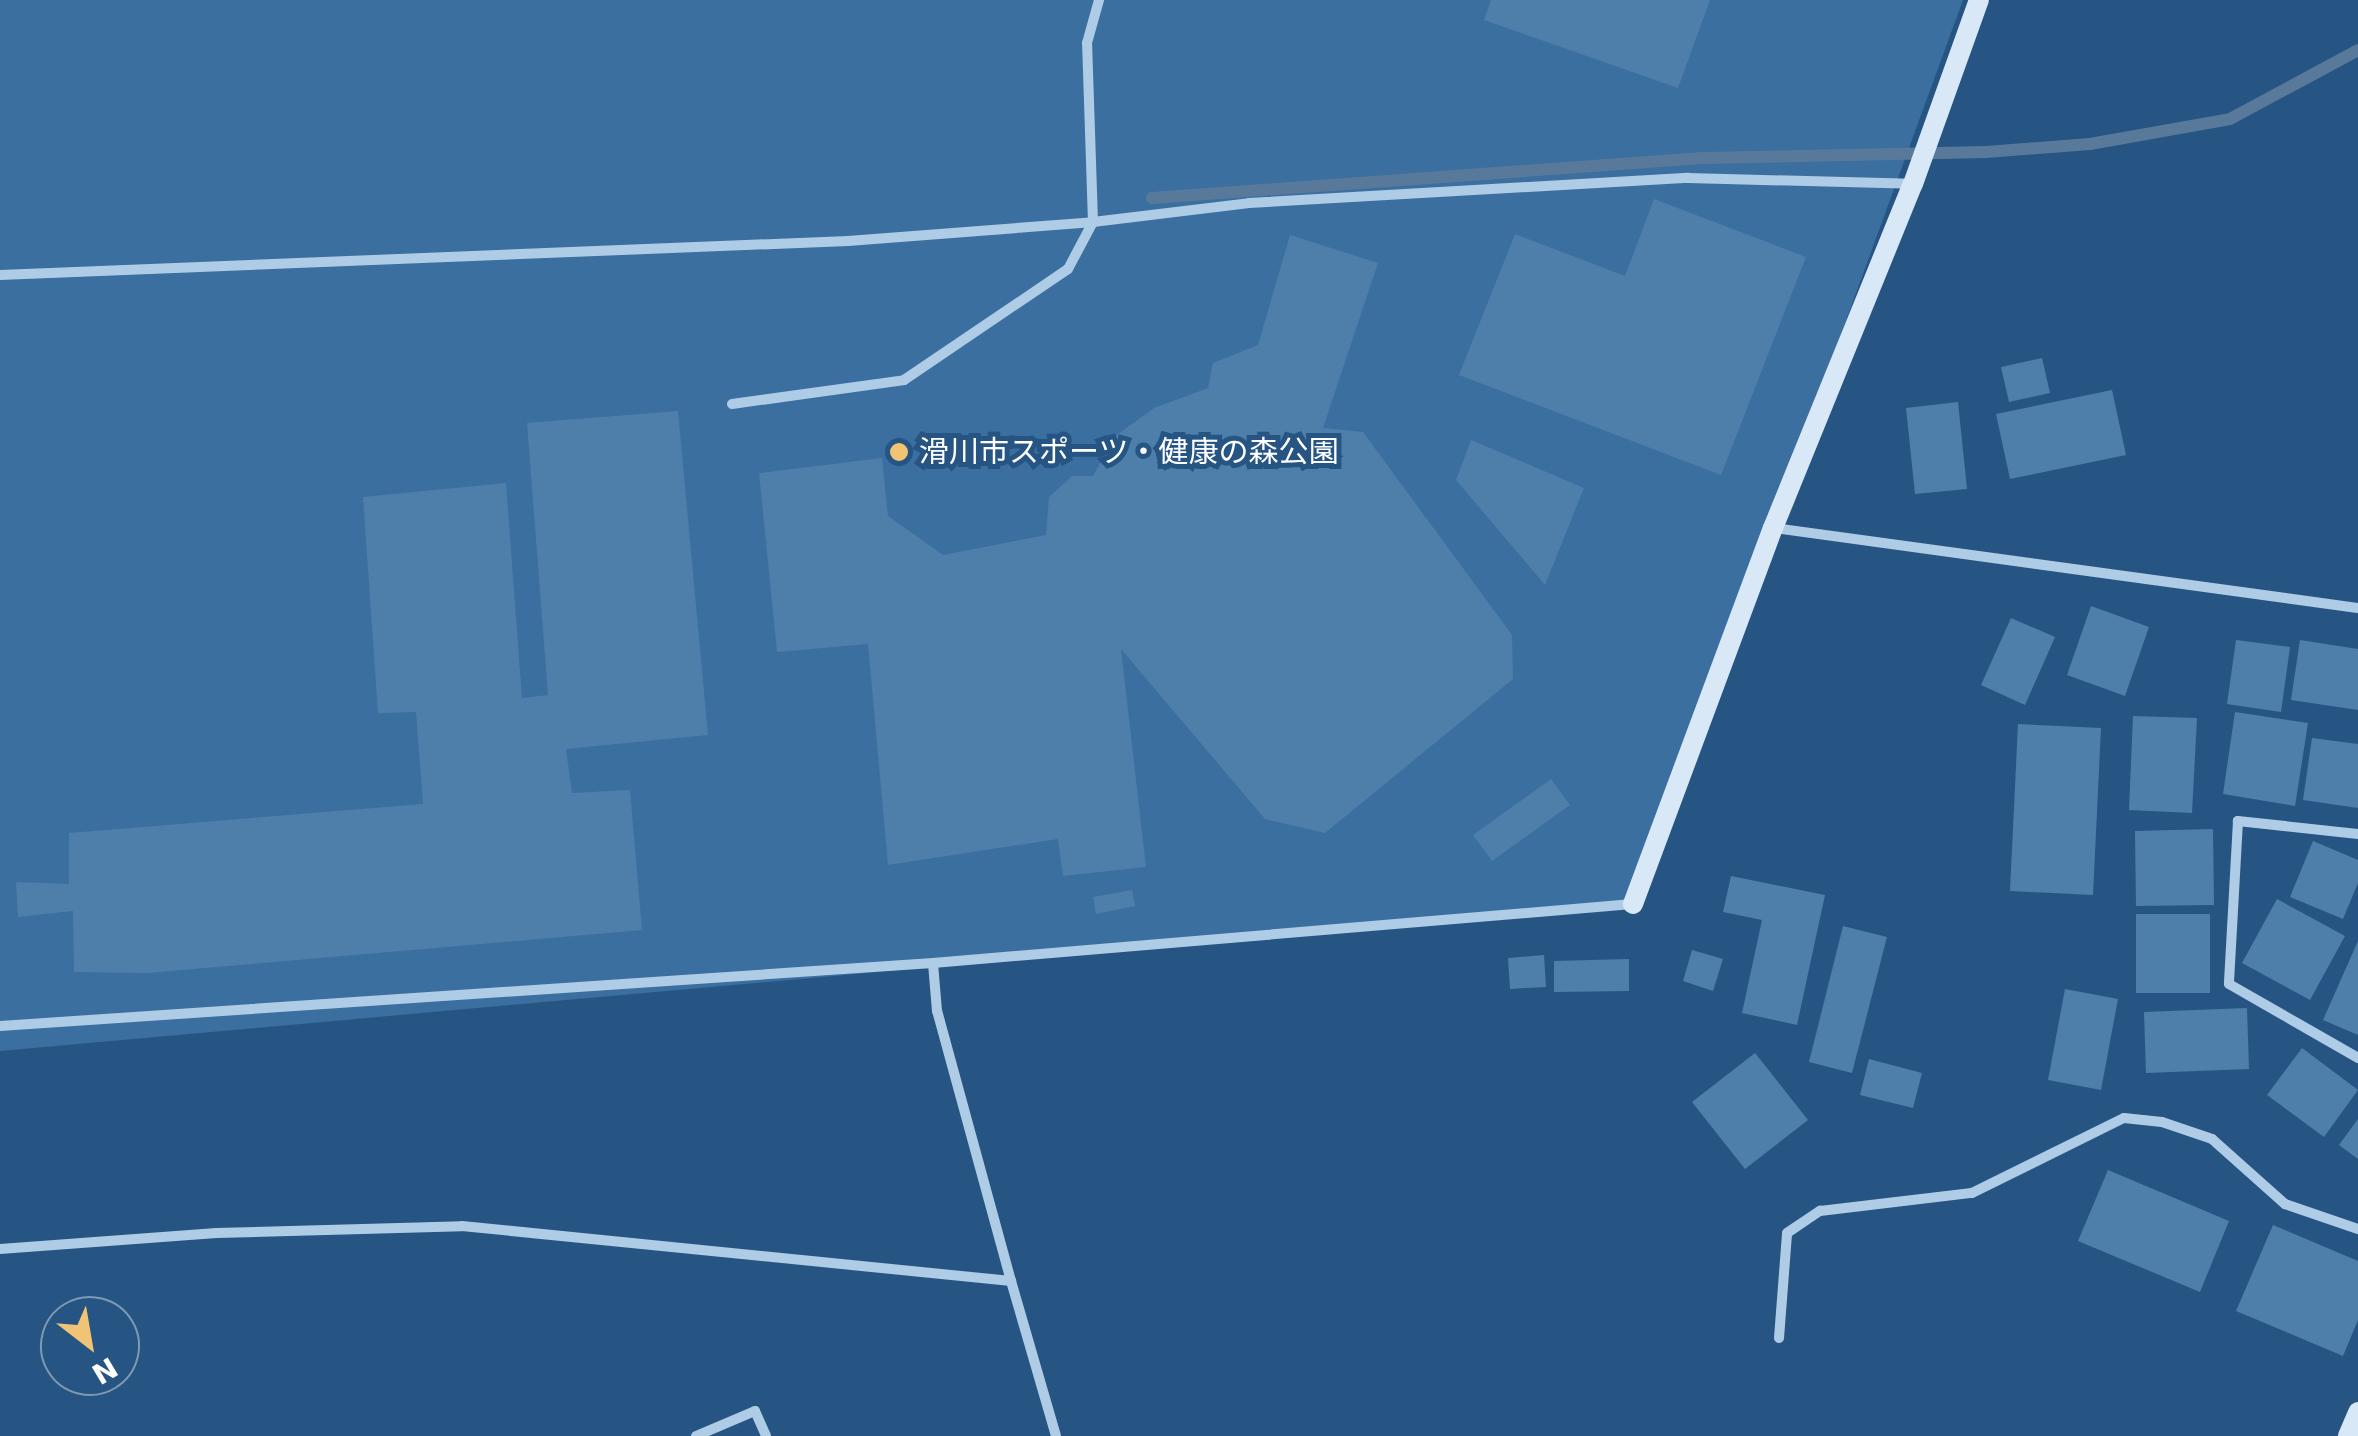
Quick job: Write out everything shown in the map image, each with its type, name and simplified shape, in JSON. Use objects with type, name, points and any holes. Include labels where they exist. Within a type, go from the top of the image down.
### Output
[{"type":"street","points":[[732,404],[904,380],[1068,269],[1092,222],[1087,43],[1099,0]]},
{"type":"street","points":[[0,1026],[934,963],[1633,904],[1773,528],[1914,184],[1979,0]]},
{"type":"street","points":[[0,276],[848,241],[1092,222],[1249,203],[1688,178],[1914,184]]},
{"type":"street","points":[[1773,528],[2358,608]]},
{"type":"street","points":[[2358,834],[2238,821],[2230,984],[2358,1058]]},
{"type":"street","points":[[934,963],[937,1011],[1056,1436]]},
{"type":"street","points":[[1780,1338],[1787,1232],[1820,1210],[1972,1193],[2124,1118],[2162,1122],[2212,1139],[2285,1204],[2358,1230]]},
{"type":"street","points":[[0,1249],[216,1234],[462,1226],[1012,1281]]},
{"type":"street","points":[[696,1436],[755,1410],[766,1436]]},
{"type":"street","points":[[2348,1436],[2358,1412]]},
{"type":"shaded area","name":"滑川市スポーツ・健康の森公園","points":[[0,0],[1963,0],[1633,904],[0,1051]]},
{"type":"building","points":[[1491,0],[1710,0],[1678,88],[1484,20]]},
{"type":"building","points":[[1654,199],[1806,257],[1721,475],[1459,375],[1515,234],[1625,276]]},
{"type":"building","points":[[1290,235],[1378,263],[1323,428],[1363,432],[1512,635],[1513,679],[1325,833],[1265,819],[1121,649],[1146,867],[1063,876],[1058,839],[888,865],[868,644],[777,652],[759,473],[882,458],[888,516],[943,555],[1046,535],[1049,497],[1072,476],[1093,476],[1114,437],[1154,408],[1208,388],[1213,363],[1258,345]]},
{"type":"building","points":[[2042,358],[2050,393],[2009,402],[2001,367]]},
{"type":"building","points":[[2112,390],[2126,455],[2010,479],[1996,414]]},
{"type":"building","points":[[1958,402],[1967,489],[1915,494],[1906,408]]},
{"type":"building","points":[[678,411],[708,735],[566,749],[572,793],[630,790],[642,930],[148,973],[74,972],[73,911],[18,917],[16,882],[69,884],[69,833],[423,804],[416,712],[378,713],[363,497],[506,483],[522,698],[548,695],[527,423]]},
{"type":"building","points":[[1471,440],[1584,488],[1545,585],[1456,480]]},
{"type":"building","points":[[2091,606],[2149,627],[2125,696],[2067,675]]},
{"type":"building","points":[[2011,618],[2055,637],[2025,705],[1981,685]]},
{"type":"building","points":[[2236,640],[2290,647],[2281,712],[2227,704]]},
{"type":"building","points":[[2300,640],[2358,649],[2358,710],[2291,700]]},
{"type":"building","points":[[2235,712],[2308,723],[2295,806],[2223,794]]},
{"type":"building","points":[[2133,716],[2197,718],[2192,813],[2129,810]]},
{"type":"building","points":[[2018,724],[2101,728],[2093,895],[2010,891]]},
{"type":"building","points":[[2312,738],[2358,744],[2358,808],[2303,800]]},
{"type":"building","points":[[1551,779],[1570,805],[1492,861],[1473,835]]},
{"type":"building","points":[[2213,829],[2214,905],[2136,906],[2135,831]]},
{"type":"building","points":[[2313,841],[2358,860],[2358,883],[2343,919],[2290,897]]},
{"type":"building","points":[[1731,876],[1825,895],[1797,1025],[1742,1013],[1762,920],[1723,912]]},
{"type":"building","points":[[1132,890],[1135,906],[1096,914],[1093,897]]},
{"type":"building","points":[[2277,899],[2345,936],[2310,1000],[2242,963]]},
{"type":"building","points":[[2136,914],[2210,914],[2210,993],[2136,993]]},
{"type":"building","points":[[1843,926],[1887,937],[1852,1073],[1809,1062]]},
{"type":"building","points":[[2358,941],[2358,1035],[2323,1020]]},
{"type":"building","points":[[1692,950],[1723,959],[1713,991],[1683,981]]},
{"type":"building","points":[[1544,955],[1546,987],[1510,989],[1508,958]]},
{"type":"building","points":[[1629,959],[1629,991],[1554,992],[1554,961]]},
{"type":"building","points":[[2065,989],[2118,999],[2101,1090],[2048,1080]]},
{"type":"building","points":[[2247,1008],[2249,1069],[2146,1073],[2144,1012]]},
{"type":"building","points":[[2302,1048],[2358,1090],[2324,1137],[2267,1095]]},
{"type":"building","points":[[1755,1053],[1808,1120],[1745,1169],[1692,1102]]},
{"type":"building","points":[[1869,1059],[1922,1073],[1913,1108],[1860,1095]]},
{"type":"building","points":[[2358,1119],[2358,1159],[2339,1145]]},
{"type":"building","points":[[2108,1170],[2229,1221],[2200,1292],[2078,1241]]},
{"type":"building","points":[[2273,1225],[2358,1261],[2358,1320],[2343,1356],[2236,1311]]},
{"type":"waterway","points":[[1152,198],[1703,158],[1986,152],[2090,144],[2230,119],[2358,50]]},
{"type":"place","name":"滑川市スポーツ・健康の森公園","points":[[899,452]]}]
